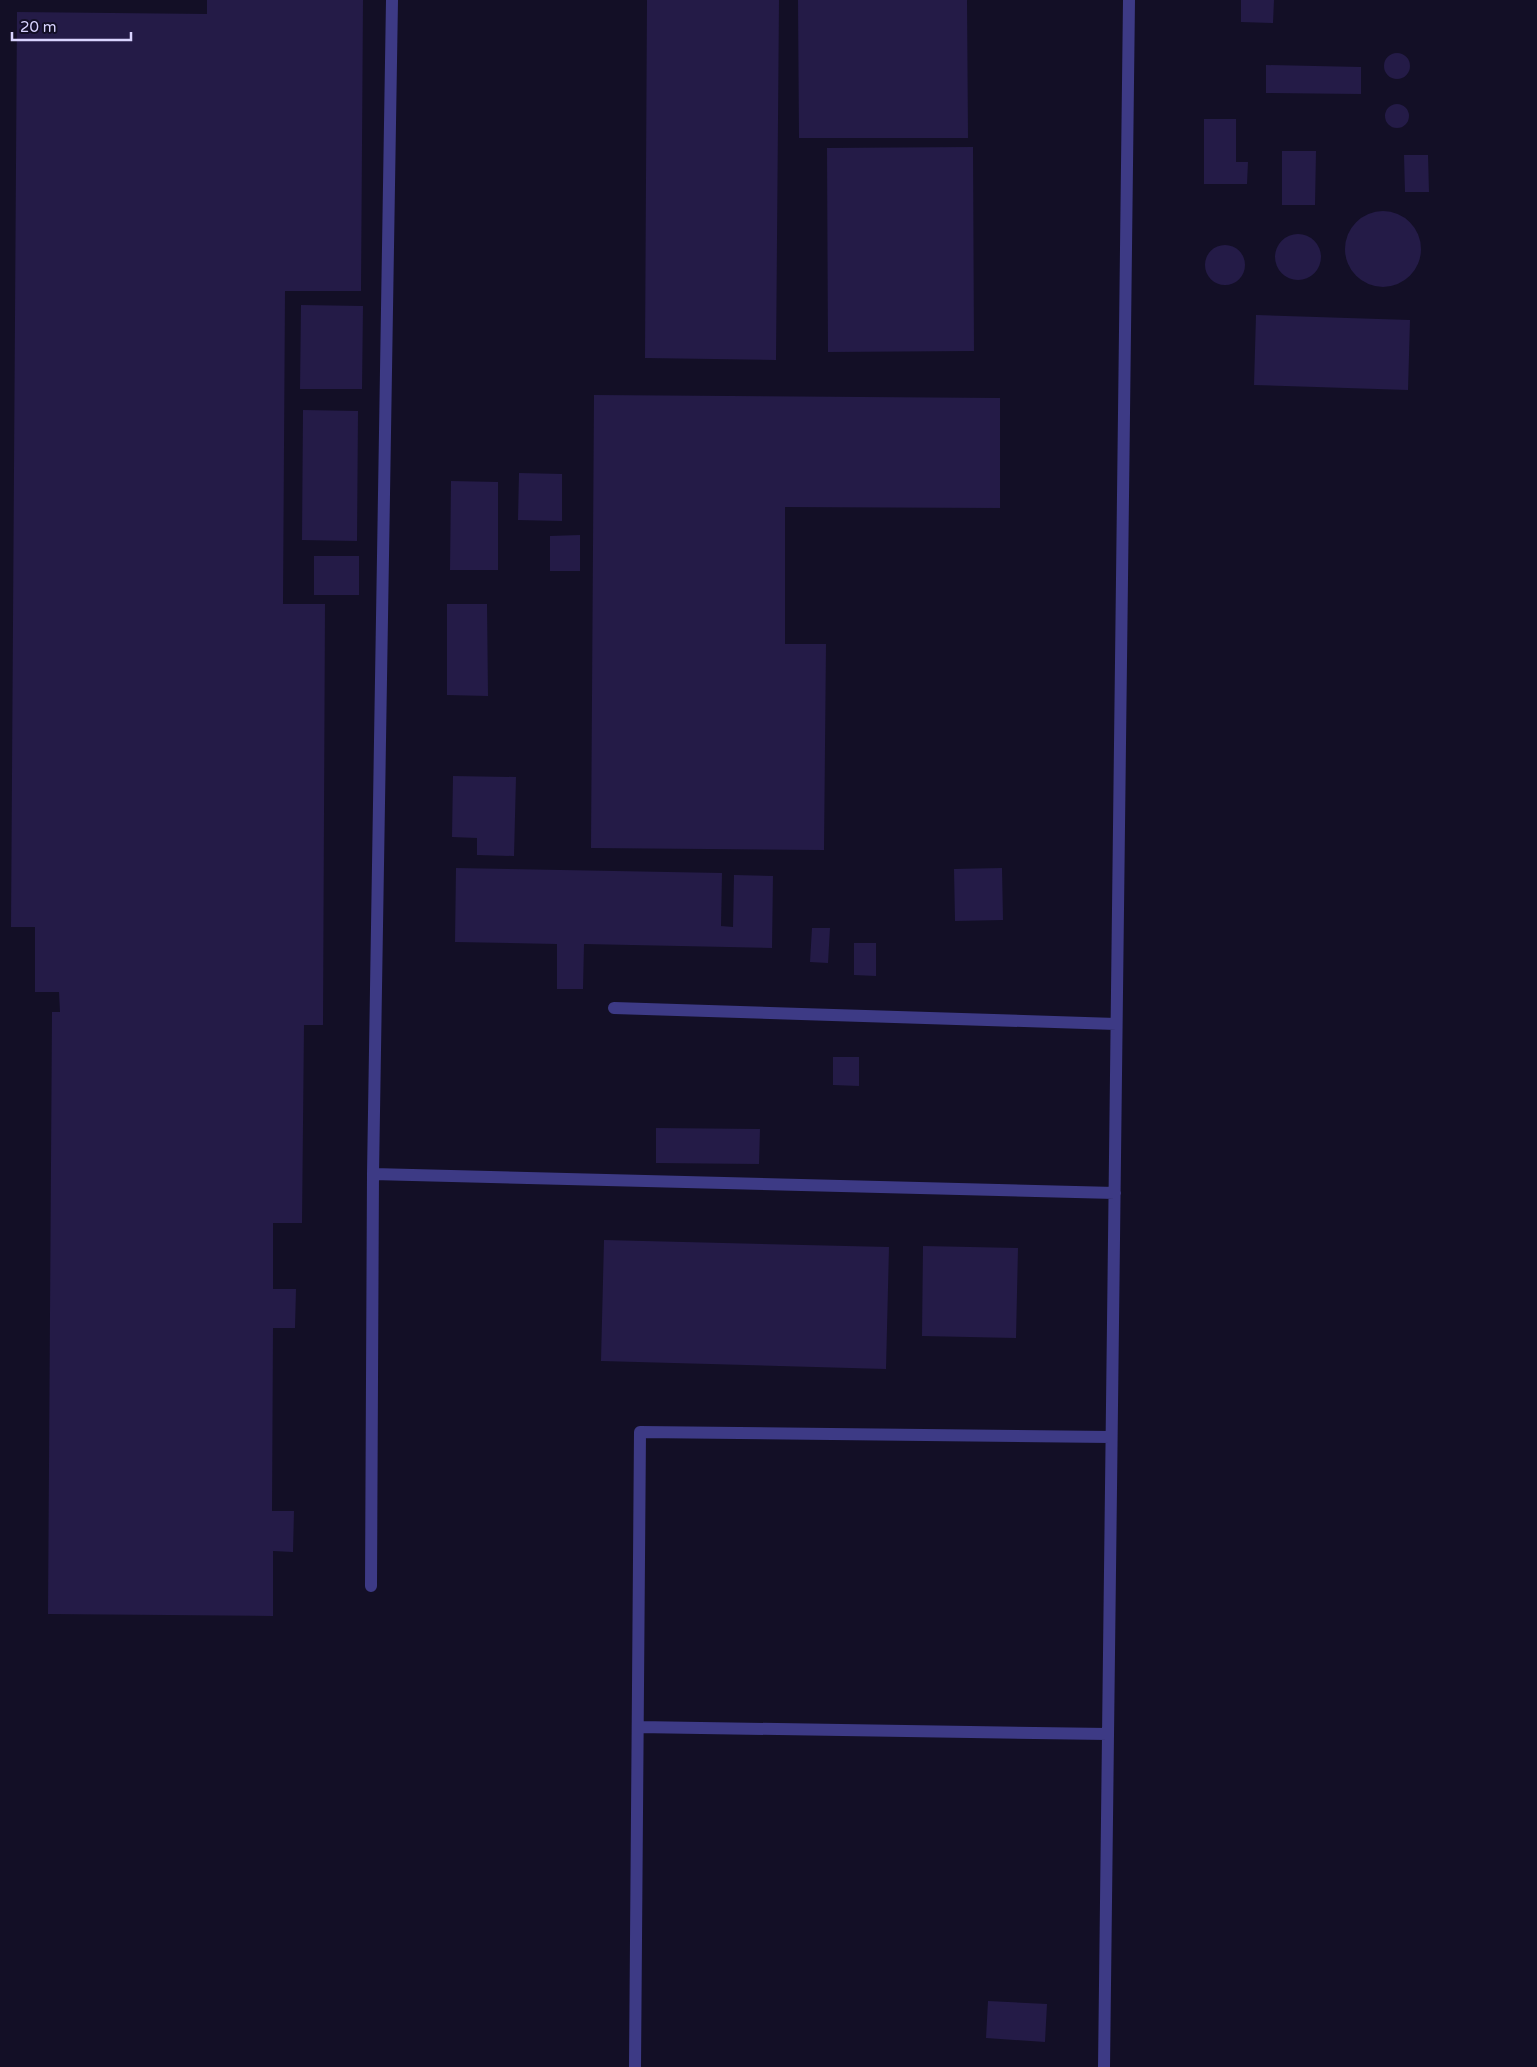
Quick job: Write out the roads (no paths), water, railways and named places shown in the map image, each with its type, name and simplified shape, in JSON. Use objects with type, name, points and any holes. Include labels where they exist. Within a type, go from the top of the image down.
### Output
[{"type":"street","points":[[371,1586],[373,1174],[392,0]]},
{"type":"street","points":[[1104,2067],[1129,0]]},
{"type":"street","points":[[614,1008],[1116,1024]]},
{"type":"street","points":[[373,1174],[1115,1193]]},
{"type":"street","points":[[635,2067],[640,1432],[1111,1437]]},
{"type":"street","points":[[638,1728],[1108,1734]]}]
